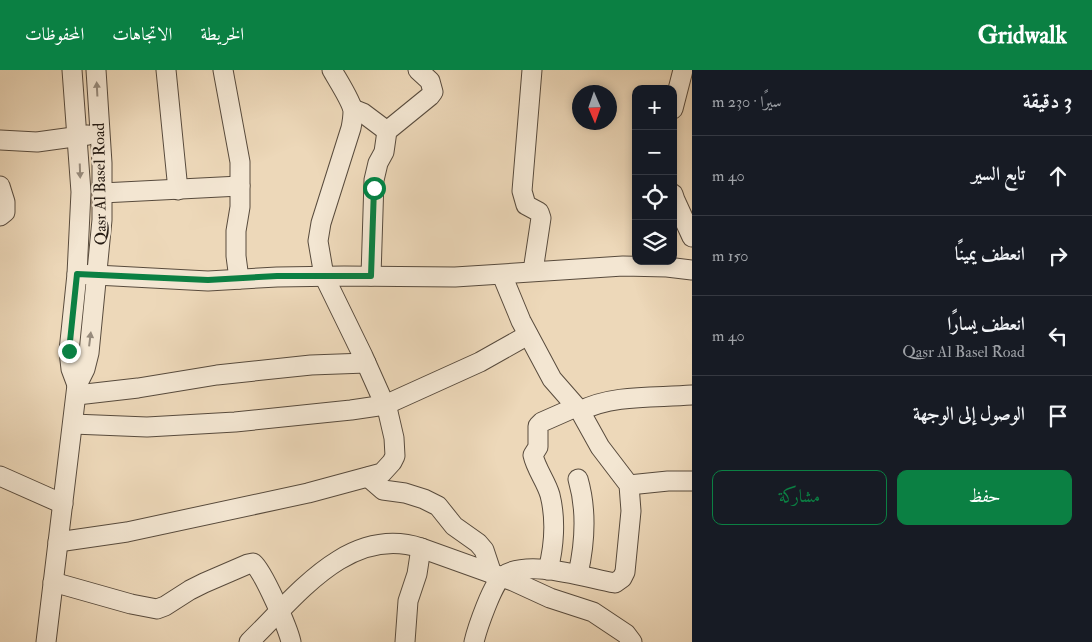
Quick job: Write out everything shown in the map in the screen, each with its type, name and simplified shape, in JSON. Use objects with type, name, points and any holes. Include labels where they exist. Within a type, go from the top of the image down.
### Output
[{"type":"street","name":"Qasr Al Basel Road","points":[[72,70],[81,192],[77,274],[69,351],[71,369],[77,390]]},
{"type":"street","name":"Qasr Al Basel Road","points":[[46,642],[77,390],[89,353],[98,275],[102,193],[96,70]]},
{"type":"street","points":[[166,70],[178,190]]},
{"type":"street","points":[[223,70],[240,162],[236,256],[239,279]]},
{"type":"street","points":[[58,542],[127,532],[308,493],[382,473],[392,462],[394,438],[385,405],[324,276],[318,241],[318,232],[351,128],[353,109],[332,70]]},
{"type":"street","points":[[371,276],[374,180],[378,163],[384,152],[387,131],[432,94],[430,81],[418,70]]},
{"type":"street","points":[[532,70],[522,191],[526,205],[539,212],[540,218],[533,271]]},
{"type":"street","points":[[677,92],[682,70]]},
{"type":"street","points":[[353,109],[363,113],[387,131]]},
{"type":"street","points":[[0,140],[37,142],[99,133]]},
{"type":"street","points":[[0,186],[5,212],[0,216]]},
{"type":"street","points":[[102,193],[240,186]]},
{"type":"street","points":[[677,206],[692,237]]},
{"type":"street","points":[[77,274],[208,280],[324,276],[455,278],[623,266],[667,267],[692,270]]},
{"type":"street","points":[[497,575],[520,568],[578,574],[615,583],[622,578],[625,572],[631,511],[629,485],[600,446],[578,409],[552,379],[528,334],[502,275]]},
{"type":"street","points":[[74,424],[148,427],[234,422],[385,405],[480,362],[528,334]]},
{"type":"street","points":[[77,390],[138,388],[217,375],[366,363]]},
{"type":"street","points":[[548,570],[553,542],[552,509],[550,495],[533,455],[538,447],[538,428],[542,422],[598,403],[636,398],[692,395]]},
{"type":"street","points":[[0,476],[63,504]]},
{"type":"street","points":[[368,477],[383,490],[405,493],[438,506],[454,526],[478,543],[484,550],[497,575],[474,642]]},
{"type":"street","points":[[578,479],[582,493],[584,514],[582,552],[578,574]]},
{"type":"street","points":[[629,485],[692,481]]},
{"type":"street","points":[[249,642],[327,567],[346,555],[368,547],[385,544],[410,544],[497,575],[550,598],[594,612],[612,624],[631,641]]},
{"type":"street","points":[[405,642],[408,601],[417,574],[421,548]]},
{"type":"street","points":[[53,582],[131,604],[157,609],[204,583],[252,563],[259,569],[291,642]]},
{"type":"route","points":[[69,351],[77,274],[208,280],[277,276],[371,276],[374,188]]}]
